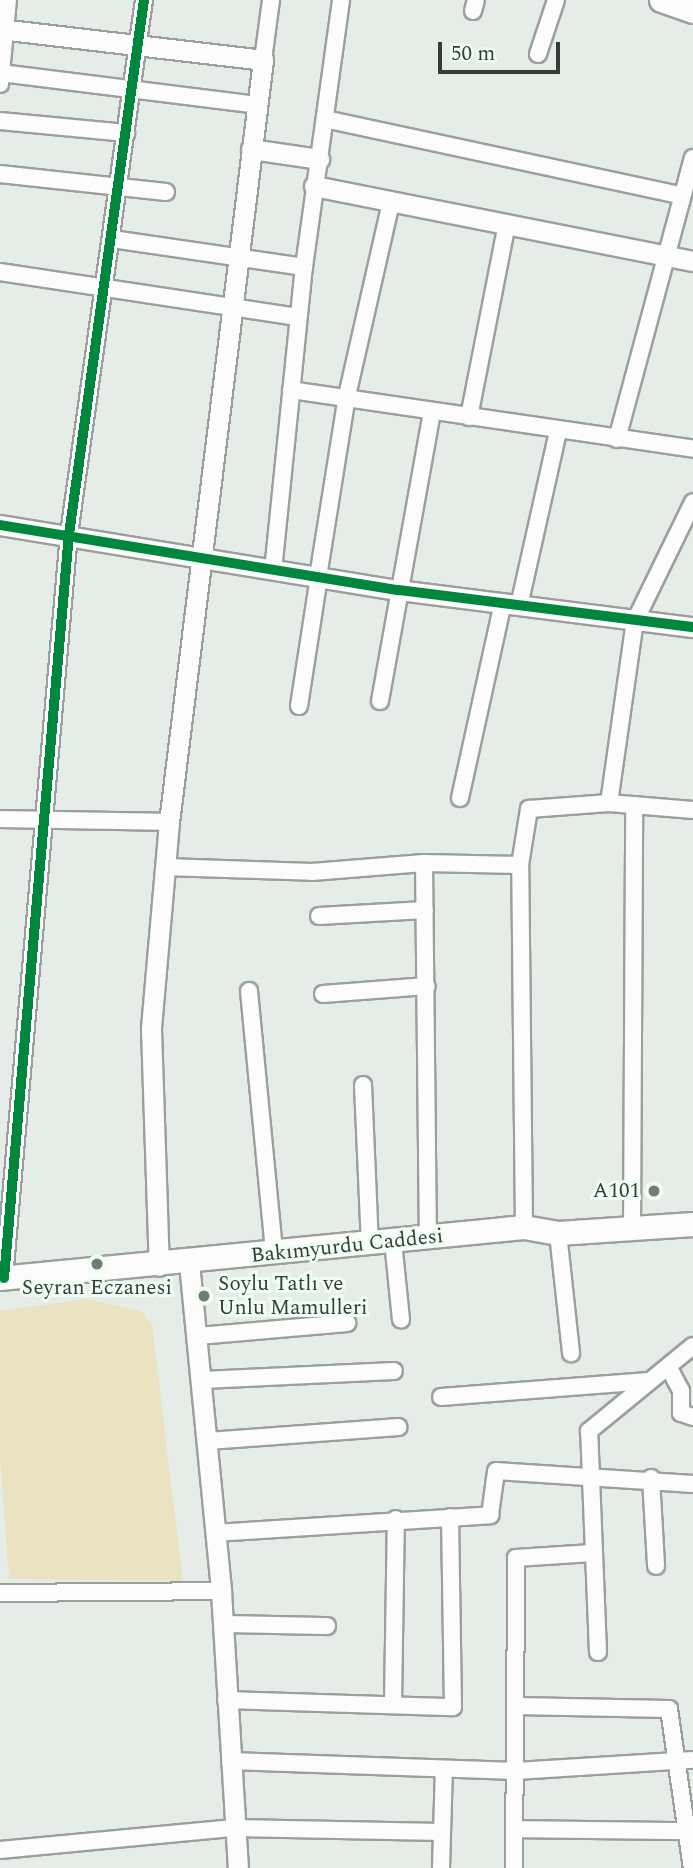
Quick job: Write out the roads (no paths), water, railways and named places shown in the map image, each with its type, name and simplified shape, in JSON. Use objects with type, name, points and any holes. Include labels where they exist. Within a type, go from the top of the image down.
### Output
[{"type":"main road","points":[[661,0],[693,11]]},
{"type":"main road","name":"Bakımyurdu Caddesi","points":[[2,1278],[190,1263],[524,1227],[558,1233],[693,1224]]},
{"type":"street","points":[[8,0],[2,29],[1,78],[132,85],[257,105]]},
{"type":"street","points":[[2,1278],[47,820],[69,534],[144,0]]},
{"type":"street","points":[[159,1266],[150,1029],[169,822],[205,561],[230,309],[271,0]]},
{"type":"street","points":[[273,571],[298,317],[341,0]]},
{"type":"street","points":[[538,54],[556,0]]},
{"type":"street","points":[[2,29],[138,42],[263,60]]},
{"type":"street","points":[[325,119],[679,195]]},
{"type":"street","points":[[0,121],[125,133]]},
{"type":"street","points":[[251,149],[319,159]]},
{"type":"street","points":[[617,439],[662,257],[679,195],[693,158]]},
{"type":"street","points":[[0,174],[166,192]]},
{"type":"street","points":[[314,186],[506,228],[693,261]]},
{"type":"street","points":[[299,706],[347,396],[391,203]]},
{"type":"street","points":[[469,417],[506,228]]},
{"type":"street","points":[[112,239],[304,267]]},
{"type":"street","points":[[0,272],[230,309],[298,317]]},
{"type":"street","points":[[291,390],[347,396],[432,412],[693,449]]},
{"type":"street","points":[[380,701],[432,412]]},
{"type":"street","points":[[460,798],[558,431]]},
{"type":"street","points":[[609,803],[635,621],[693,502]]},
{"type":"street","points":[[0,525],[69,534],[205,561],[399,590],[693,627]]},
{"type":"street","points":[[524,1227],[520,865],[528,809],[609,803],[693,810]]},
{"type":"street","points":[[632,1229],[634,806]]},
{"type":"street","points":[[0,819],[169,822]]},
{"type":"street","points":[[165,867],[312,872],[424,863],[520,865]]},
{"type":"street","points":[[424,863],[428,1237]]},
{"type":"street","points":[[319,916],[425,910]]},
{"type":"street","points":[[323,994],[427,986]]},
{"type":"street","points":[[249,990],[274,1253]]},
{"type":"street","points":[[363,1085],[381,1242],[401,1321]]},
{"type":"street","points":[[558,1233],[571,1353]]},
{"type":"street","points":[[190,1263],[221,1591],[238,1868]]},
{"type":"street","points":[[198,1336],[347,1323]]},
{"type":"street","points":[[598,1652],[589,1431],[693,1346]]},
{"type":"street","points":[[669,1368],[681,1391],[681,1413],[693,1417]]},
{"type":"street","points":[[203,1380],[394,1371]]},
{"type":"street","points":[[441,1396],[648,1381]]},
{"type":"street","points":[[208,1441],[398,1427]]},
{"type":"street","points":[[215,1534],[396,1519],[490,1515],[496,1471],[651,1478],[693,1484]]},
{"type":"street","points":[[651,1478],[656,1566]]},
{"type":"street","points":[[226,1700],[393,1703],[453,1707],[450,1517]]},
{"type":"street","points":[[393,1703],[396,1519]]},
{"type":"street","points":[[514,1868],[516,1558],[592,1553]]},
{"type":"street","points":[[0,1593],[221,1591]]},
{"type":"street","points":[[223,1624],[327,1626]]},
{"type":"street","points":[[516,1706],[669,1709],[686,1761],[684,1831],[692,1868]]},
{"type":"street","points":[[230,1761],[516,1771],[686,1761]]},
{"type":"street","points":[[441,1868],[444,1769]]},
{"type":"street","points":[[0,1850],[234,1828],[442,1832]]},
{"type":"street","points":[[514,1829],[684,1831]]},
{"type":"place","name":"A101","points":[[654,1191]]},
{"type":"place","name":"Seyran Eczanesi","points":[[97,1264]]},
{"type":"place","name":"Soylu Tatlı ve Unlu Mamulleri","points":[[204,1296]]}]
